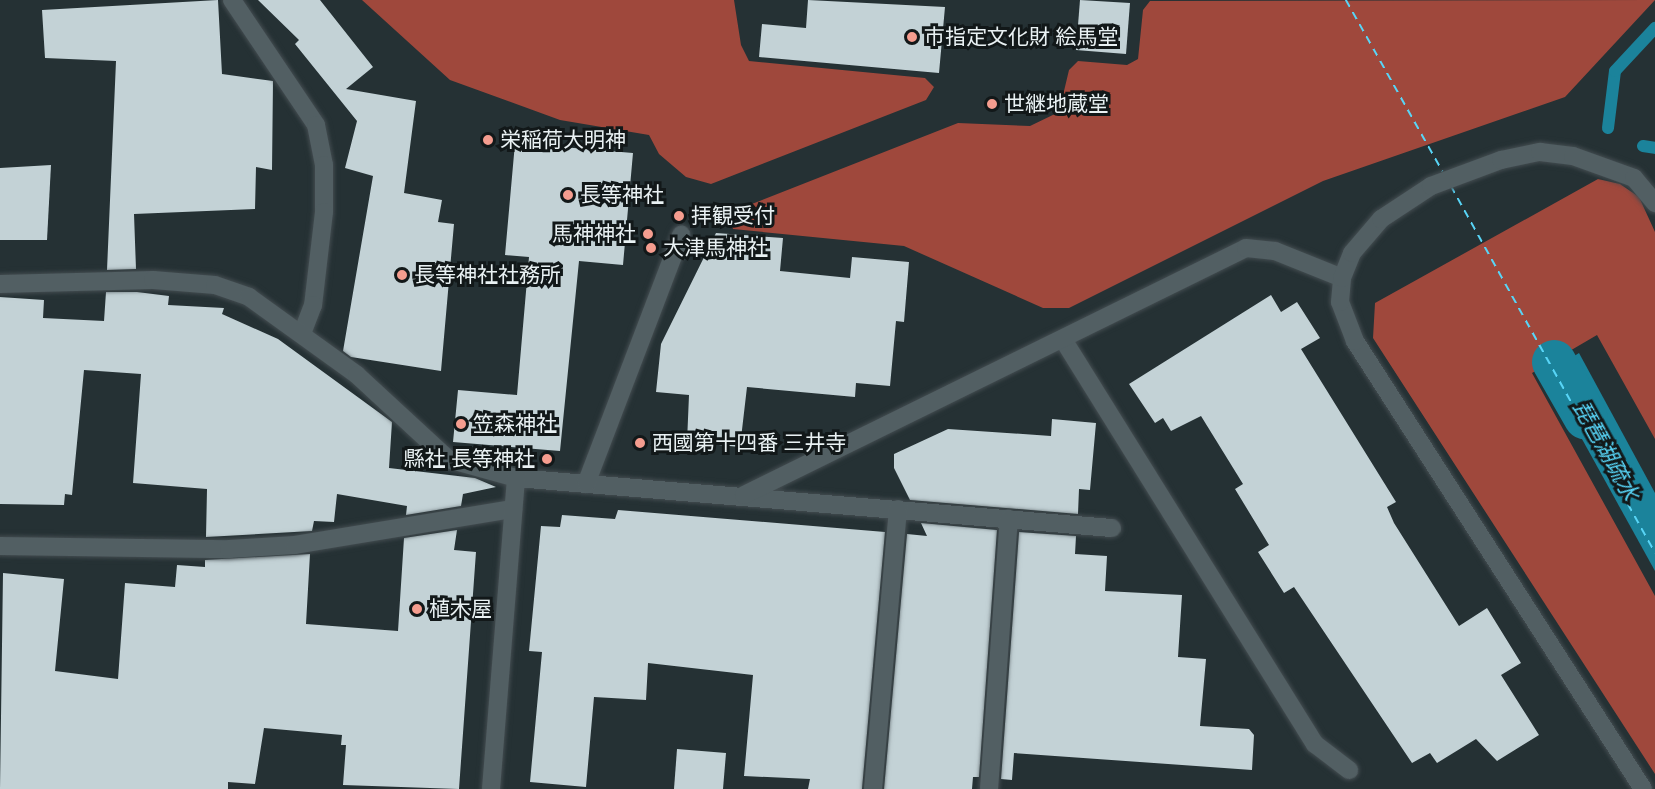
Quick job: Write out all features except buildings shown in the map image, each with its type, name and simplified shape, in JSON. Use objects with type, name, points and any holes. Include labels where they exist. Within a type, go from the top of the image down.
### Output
[{"type":"street","points":[[232,0],[316,125],[324,165],[324,212],[313,305],[302,333]]},
{"type":"street","points":[[1643,789],[1355,341],[1340,303],[1342,278],[1352,253],[1381,219],[1431,186],[1501,160],[1540,153],[1573,156],[1634,178],[1655,203]]},
{"type":"street","points":[[586,484],[681,235]]},
{"type":"street","points":[[744,495],[1064,341],[1246,248],[1275,251],[1342,278]]},
{"type":"street","points":[[0,284],[153,280],[215,285],[249,297],[302,333],[357,375],[448,459],[516,478],[744,495],[1112,528]]},
{"type":"street","points":[[1064,341],[1315,744],[1349,770]]},
{"type":"street","points":[[490,789],[516,478]]},
{"type":"street","points":[[0,546],[230,549],[295,545],[513,509]]},
{"type":"street","points":[[873,789],[897,509]]},
{"type":"street","points":[[989,789],[1009,519]]},
{"type":"shaded area","points":[[362,0],[734,0],[741,45],[749,61],[925,78],[934,87],[926,100],[711,184],[686,177],[659,154],[649,135],[560,120],[450,80]]},
{"type":"shaded area","points":[[1655,0],[1565,97],[1323,181],[1069,308],[1043,308],[904,246],[733,229],[730,220],[734,211],[958,123],[1030,126],[1059,112],[1069,70],[1078,61],[1127,65],[1138,59],[1143,10],[1150,1]]},
{"type":"shaded area","points":[[1598,179],[1620,184],[1639,197],[1655,232],[1655,439],[1597,335],[1532,373],[1655,596],[1655,774],[1373,338],[1375,303]]},
{"type":"water","points":[[1579,353],[1655,493],[1655,571],[1546,374]]},
{"type":"waterway","points":[[1608,128],[1615,71],[1655,28]]},
{"type":"waterway","points":[[1643,146],[1655,148]]},
{"type":"waterway","name":"琵琶湖疏水","points":[[1554,362],[1586,418]]},
{"type":"ferry route","points":[[1346,0],[1443,172]]},
{"type":"ferry route","points":[[1451,186],[1655,553]]},
{"type":"place","name":"市指定文化財 絵馬堂","points":[[912,37]]},
{"type":"place","name":"世継地蔵堂","points":[[992,104]]},
{"type":"place","name":"栄稲荷大明神","points":[[488,140]]},
{"type":"place","name":"長等神社","points":[[568,195]]},
{"type":"place","name":"拝観受付","points":[[679,216]]},
{"type":"place","name":"馬神神社","points":[[648,234]]},
{"type":"place","name":"大津馬神社","points":[[651,248]]},
{"type":"place","name":"長等神社社務所","points":[[402,275]]},
{"type":"place","name":"笠森神社","points":[[461,424]]},
{"type":"place","name":"西國第十四番 三井寺","points":[[640,443]]},
{"type":"place","name":"縣社 長等神社","points":[[547,459]]},
{"type":"place","name":"植木屋","points":[[417,609]]}]
